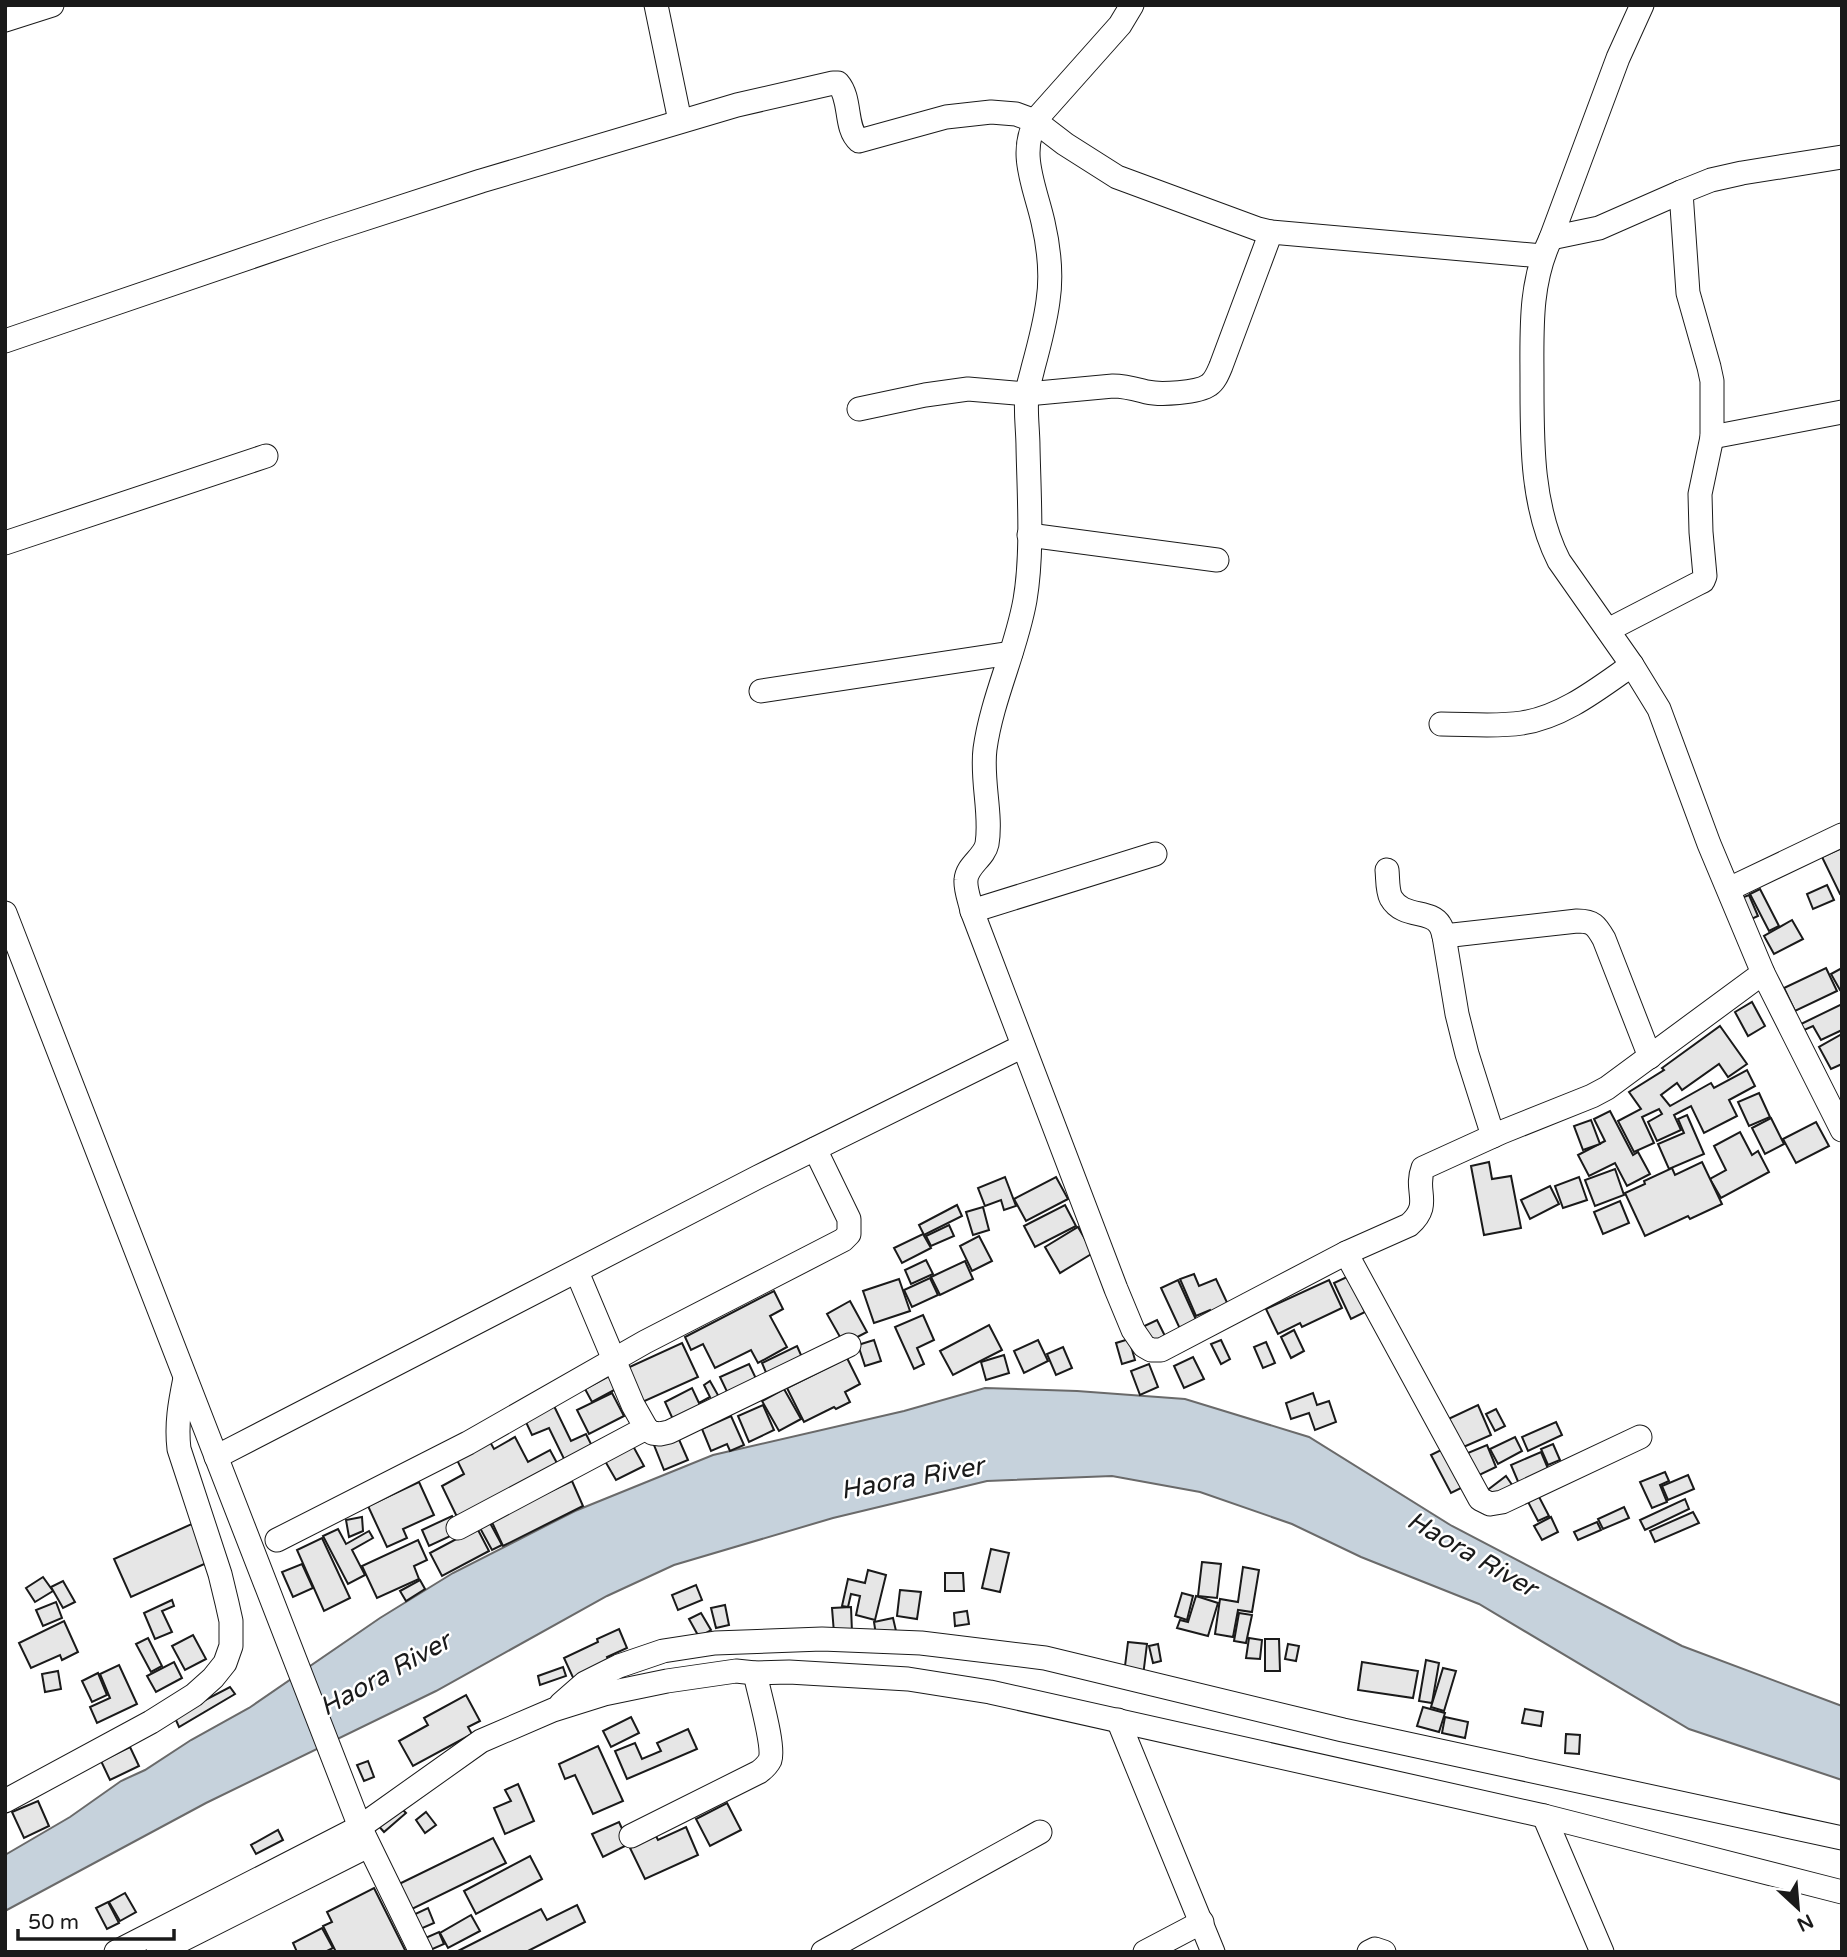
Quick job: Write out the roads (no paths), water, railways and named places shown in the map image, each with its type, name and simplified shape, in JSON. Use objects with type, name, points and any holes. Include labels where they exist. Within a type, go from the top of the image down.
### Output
[{"type":"street","points":[[5,20],[52,5]]},
{"type":"street","points":[[656,5],[680,121]]},
{"type":"street","points":[[1132,5],[1120,25],[1035,121],[1027,148],[1049,253],[1051,282],[1027,394],[1029,535],[1025,599],[986,747],[984,763],[988,834],[985,852],[969,871],[966,880],[972,911],[1133,1330],[1144,1346],[1151,1350],[1161,1350],[1346,1253],[1409,1225],[1422,1209],[1419,1177],[1423,1168],[1607,1088],[1763,973]]},
{"type":"street","points":[[1642,5],[1618,58],[1546,247],[1534,292],[1533,453],[1537,489],[1553,548],[1580,593],[1632,665],[1659,709],[1709,844],[1763,973],[1842,1130]]},
{"type":"street","points":[[5,341],[352,222],[481,181],[680,121],[833,82],[838,83],[843,91],[853,135],[859,141],[939,119],[980,113],[1016,114],[1035,121],[1065,144],[1118,177],[1200,209],[1271,232],[1546,247],[1599,228],[1711,180],[1842,157]]},
{"type":"street","points":[[1608,630],[1703,581],[1706,571],[1700,494],[1712,437],[1712,381],[1688,293],[1681,192]]},
{"type":"street","points":[[859,409],[968,389],[1027,394],[1113,386],[1156,393],[1200,390],[1210,385],[1221,366],[1271,232]]},
{"type":"street","points":[[1712,437],[1842,412]]},
{"type":"street","points":[[5,543],[266,456]]},
{"type":"street","points":[[1029,535],[1217,560]]},
{"type":"street","points":[[761,691],[1011,653]]},
{"type":"street","points":[[1441,724],[1525,723],[1577,702],[1632,665]]},
{"type":"street","points":[[1729,889],[1842,835]]},
{"type":"street","points":[[972,911],[1155,854]]},
{"type":"street","points":[[1387,870],[1389,891],[1396,904],[1411,913],[1433,918],[1440,924],[1457,1014],[1493,1136]]},
{"type":"street","points":[[5,912],[364,1837],[421,1952]]},
{"type":"street","points":[[1444,936],[1588,921],[1595,925],[1604,939],[1650,1057]]},
{"type":"street","points":[[216,1457],[815,1149],[1023,1046]]},
{"type":"street","points":[[277,1540],[468,1443],[645,1342],[843,1240],[849,1234],[849,1219],[815,1149]]},
{"type":"street","points":[[1346,1253],[1480,1499],[1490,1504],[1502,1502],[1640,1437]]},
{"type":"street","points":[[577,1272],[634,1405],[646,1428],[652,1433],[669,1432],[849,1345]]},
{"type":"street","points":[[5,1801],[151,1722],[194,1695],[225,1663],[230,1646],[229,1612],[220,1574],[179,1449],[178,1414],[185,1378]]},
{"type":"street","points":[[458,1528],[646,1428]]},
{"type":"street","points":[[553,1710],[585,1683],[619,1666],[663,1651],[715,1643],[822,1639],[921,1643],[1045,1658],[1343,1730],[1842,1838]]},
{"type":"street","points":[[158,1952],[364,1837],[481,1741],[553,1710],[604,1694],[736,1671],[908,1679],[990,1692],[1544,1816],[1842,1892]]},
{"type":"street","points":[[631,1836],[759,1772],[765,1766],[770,1759],[771,1746],[755,1673]]},
{"type":"street","points":[[1118,1720],[1213,1952]]},
{"type":"street","points":[[1544,1816],[1602,1952]]},
{"type":"street","points":[[823,1952],[1040,1832]]},
{"type":"street","points":[[116,1952],[364,1837]]},
{"type":"street","points":[[1145,1952],[1202,1922]]},
{"type":"street","points":[[1369,1952],[1374,1949],[1384,1952]]},
{"type":"water","name":"Haora River","points":[[985,1388],[1185,1399],[1309,1437],[1452,1526],[1682,1646],[1842,1706],[1842,1780],[1689,1729],[1479,1604],[1361,1557],[1292,1524],[1200,1492],[1112,1476],[987,1481],[833,1518],[674,1565],[607,1596],[436,1691],[206,1803],[5,1911],[5,1855],[70,1817],[121,1781],[145,1770],[191,1740],[249,1708],[380,1618],[453,1573],[575,1511],[713,1455],[904,1411]]}]
